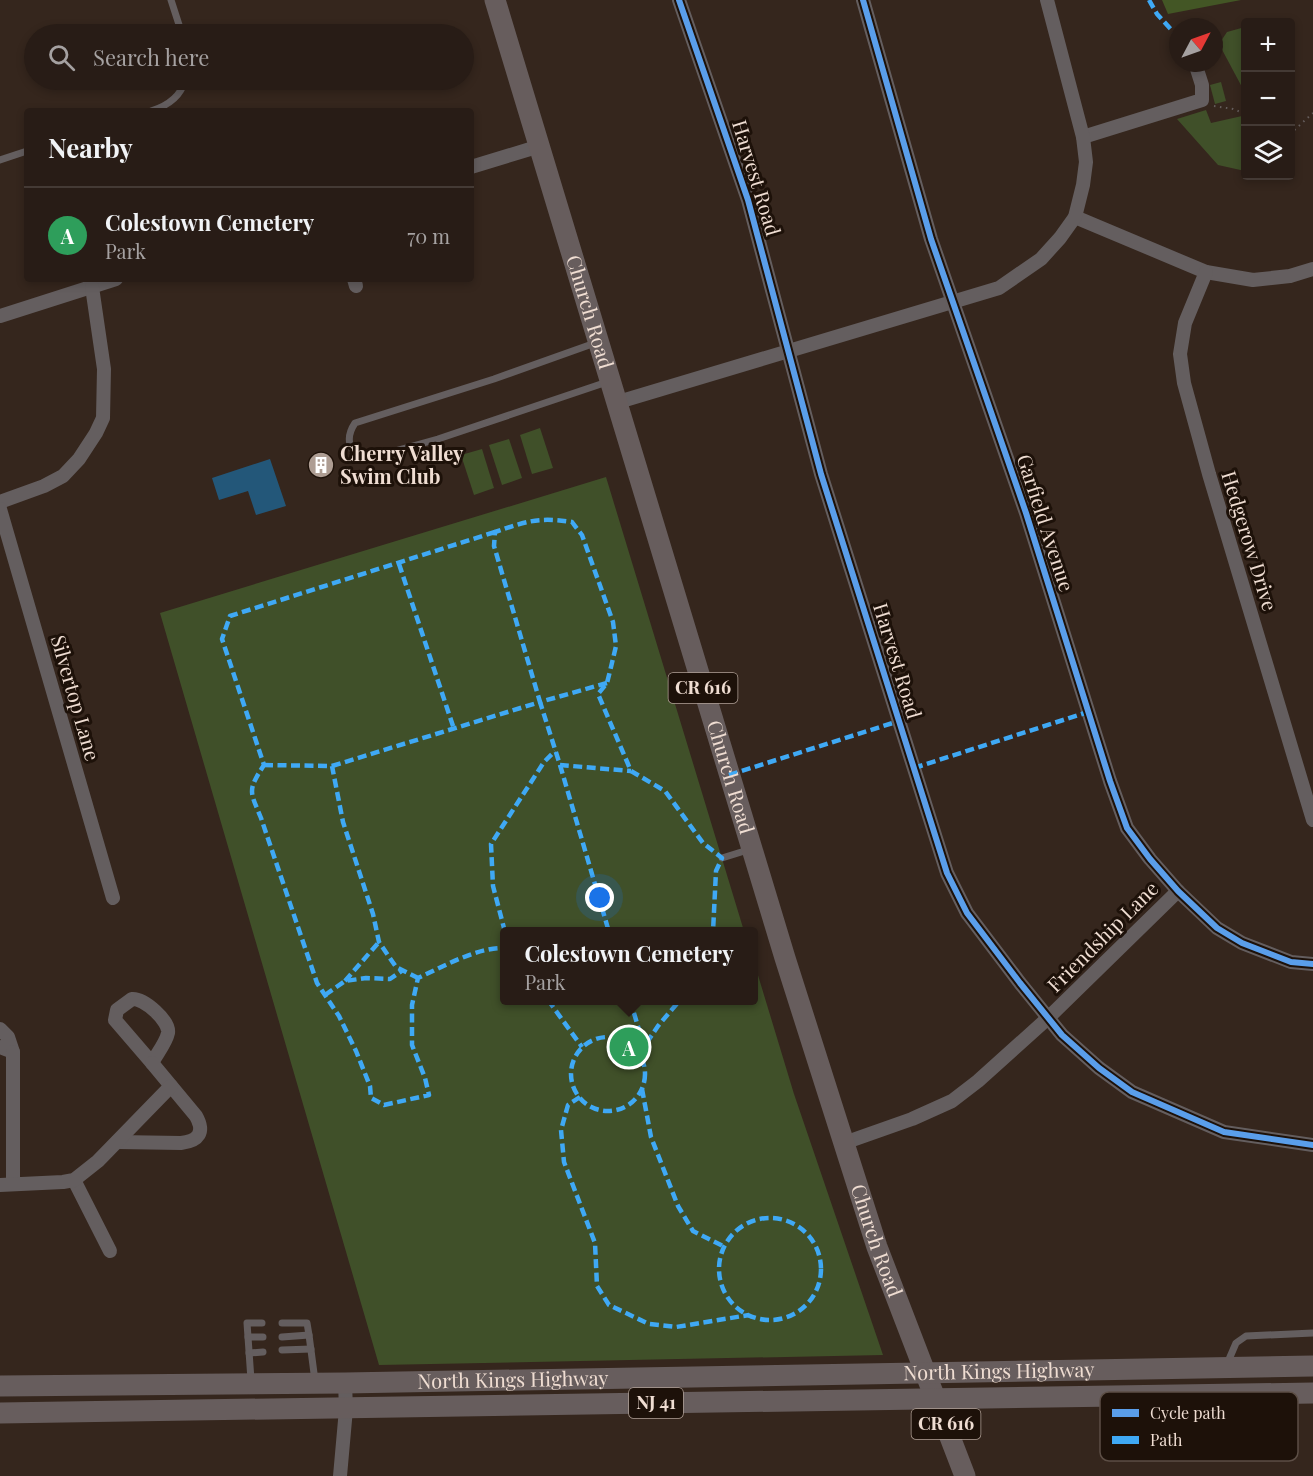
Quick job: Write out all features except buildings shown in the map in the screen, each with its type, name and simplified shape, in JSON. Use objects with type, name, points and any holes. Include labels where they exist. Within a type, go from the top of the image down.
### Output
[{"type":"main road","name":"Church Road","points":[[495,0],[615,403],[877,1247],[937,1397],[965,1476]]},
{"type":"main road","name":"North Kings Highway","points":[[0,1386],[345,1383],[1313,1366]]},
{"type":"main road","name":"North Kings Highway","points":[[1298,1393],[1313,1393]]},
{"type":"main road","name":"North Kings Highway","points":[[0,1413],[1100,1395]]},
{"type":"street","name":"Harvest Road","points":[[680,0],[748,201],[825,486],[947,873],[967,914],[1062,1035],[1099,1068],[1132,1092],[1224,1132],[1313,1145]]},
{"type":"street","name":"Garfield Avenue","points":[[863,0],[931,239],[1026,513],[1110,781],[1127,828],[1178,891],[1216,928],[1242,943],[1291,962],[1313,964]]},
{"type":"street","points":[[615,403],[999,288],[1041,259],[1075,217],[1086,162],[1083,137],[1047,0]]},
{"type":"street","points":[[1083,137],[1202,100],[1202,85],[1198,72]]},
{"type":"street","points":[[474,166],[540,146]]},
{"type":"street","points":[[1075,217],[1206,272],[1253,280],[1290,276],[1313,269]]},
{"type":"street","name":"Hedgerow Drive","points":[[1206,272],[1185,323],[1180,354],[1184,383],[1313,820]]},
{"type":"street","points":[[0,316],[107,282]]},
{"type":"street","points":[[0,502],[44,486],[63,476],[79,459],[103,418],[104,369],[92,287]]},
{"type":"street","name":"Silvertop Lane","points":[[0,509],[113,898]]},
{"type":"street","name":"Friendship Lane","points":[[844,1143],[912,1119],[952,1101],[978,1081],[1048,1018],[1178,891]]},
{"type":"street","points":[[117,1142],[190,1142],[200,1132],[201,1124],[196,1116],[115,1020],[117,1010],[132,999],[146,1002],[167,1027],[168,1033],[152,1063]]},
{"type":"street","points":[[0,1029],[8,1037],[6,1049],[7,1184],[74,1180],[98,1161],[171,1086]]},
{"type":"street","points":[[74,1180],[110,1251]]},
{"type":"street","points":[[340,1476],[346,1409],[345,1383]]},
{"type":"lane","points":[[171,0],[179,24]]},
{"type":"lane","points":[[158,108],[169,102],[180,90]]},
{"type":"lane","points":[[0,160],[24,152]]},
{"type":"lane","points":[[597,342],[494,379],[355,423],[349,431],[350,443],[360,457],[366,459],[438,439],[609,382]]},
{"type":"lane","points":[[722,858],[752,849]]},
{"type":"lane","points":[[251,1384],[248,1323],[262,1323]]},
{"type":"lane","points":[[282,1323],[308,1323],[315,1383]]},
{"type":"lane","points":[[1226,1367],[1236,1343],[1246,1336],[1313,1333]]},
{"type":"lane","points":[[282,1336],[309,1335]]},
{"type":"lane","points":[[248,1337],[263,1337]]},
{"type":"lane","points":[[282,1350],[311,1349]]},
{"type":"lane","points":[[249,1353],[263,1352]]},
{"type":"path","points":[[1202,100],[1217,108],[1233,109],[1241,112]]},
{"type":"path","points":[[1295,129],[1313,112]]},
{"type":"green space","points":[[1162,0],[1241,0],[1168,14]]},
{"type":"green space","points":[[1241,28],[1241,85],[1223,52],[1223,38],[1227,32]]},
{"type":"green space","points":[[1221,82],[1226,101],[1215,104],[1210,85]]},
{"type":"green space","points":[[1206,110],[1211,123],[1241,116],[1241,170],[1218,165],[1177,119]]},
{"type":"green space","points":[[540,428],[553,468],[532,474],[520,435]]},
{"type":"green space","points":[[509,439],[522,478],[502,485],[489,445]]},
{"type":"green space","points":[[482,449],[494,488],[474,495],[461,455]]},
{"type":"green space","points":[[606,477],[743,927],[500,927],[500,1005],[758,1005],[758,975],[794,1094],[883,1355],[379,1365],[160,613]]},
{"type":"water","points":[[270,459],[286,506],[256,515],[248,491],[219,500],[212,478]]},
{"type":"marked path","points":[[1149,0],[1157,14],[1169,27]]},
{"type":"marked path","points":[[550,520],[572,522],[582,535],[613,622],[616,646],[607,683],[540,702],[494,546],[495,532],[524,523],[550,520]]},
{"type":"marked path","points":[[495,532],[230,616],[222,639],[264,765],[253,786],[254,802],[317,983],[339,1016],[356,1051],[370,1086],[371,1098],[384,1105],[429,1095],[412,1045],[412,1005],[418,978],[472,954],[500,948]]},
{"type":"marked path","points":[[399,564],[454,729]]},
{"type":"marked path","points":[[607,683],[598,694],[631,771],[665,791],[703,843],[722,858],[716,871],[713,927]]},
{"type":"marked path","points":[[332,766],[540,702],[560,765],[631,771]]},
{"type":"marked path","points":[[914,768],[1088,712]]},
{"type":"marked path","points":[[729,775],[899,721]]},
{"type":"marked path","points":[[504,927],[493,886],[491,844],[544,762],[555,751]]},
{"type":"marked path","points":[[264,765],[332,766],[343,822],[373,914],[379,942],[396,967],[418,978]]},
{"type":"marked path","points":[[560,765],[608,927]]},
{"type":"marked path","points":[[345,981],[379,942]]},
{"type":"marked path","points":[[325,995],[345,981],[366,978],[390,979],[403,970]]},
{"type":"marked path","points":[[552,1005],[582,1047]]},
{"type":"marked path","points":[[632,1005],[640,1033],[639,1054]]},
{"type":"marked path","points":[[639,1054],[676,1005]]},
{"type":"marked path","points":[[608,1037],[622,1040],[634,1048],[642,1060],[645,1074],[642,1088],[634,1100],[622,1108],[608,1111],[594,1108],[582,1100],[574,1088],[571,1074],[574,1060],[582,1048],[594,1040],[608,1037]]},
{"type":"marked path","points":[[642,1089],[651,1137],[678,1206],[693,1231],[723,1246]]},
{"type":"marked path","points":[[580,1097],[568,1105],[561,1130],[564,1162],[595,1243],[597,1286],[609,1305],[649,1324],[676,1327],[749,1315]]},
{"type":"marked path","points":[[770,1218],[789,1222],[806,1233],[817,1250],[821,1269],[817,1288],[806,1305],[789,1316],[770,1320],[751,1316],[734,1305],[723,1288],[719,1269],[723,1250],[734,1233],[751,1222],[770,1218]]},
{"type":"cycle path","points":[[679,0],[748,200],[821,474],[947,873],[967,913],[1062,1035],[1099,1068],[1132,1092],[1224,1132],[1313,1145]]},
{"type":"cycle path","points":[[863,0],[931,239],[1026,513],[1110,781],[1127,828],[1178,891],[1217,928],[1242,943],[1291,962],[1313,964]]},
{"type":"place","name":"Cherry Valley Swim Club","points":[[321,465]]},
{"type":"place","name":"Colestown Cemetery","points":[[629,1047]]}]
